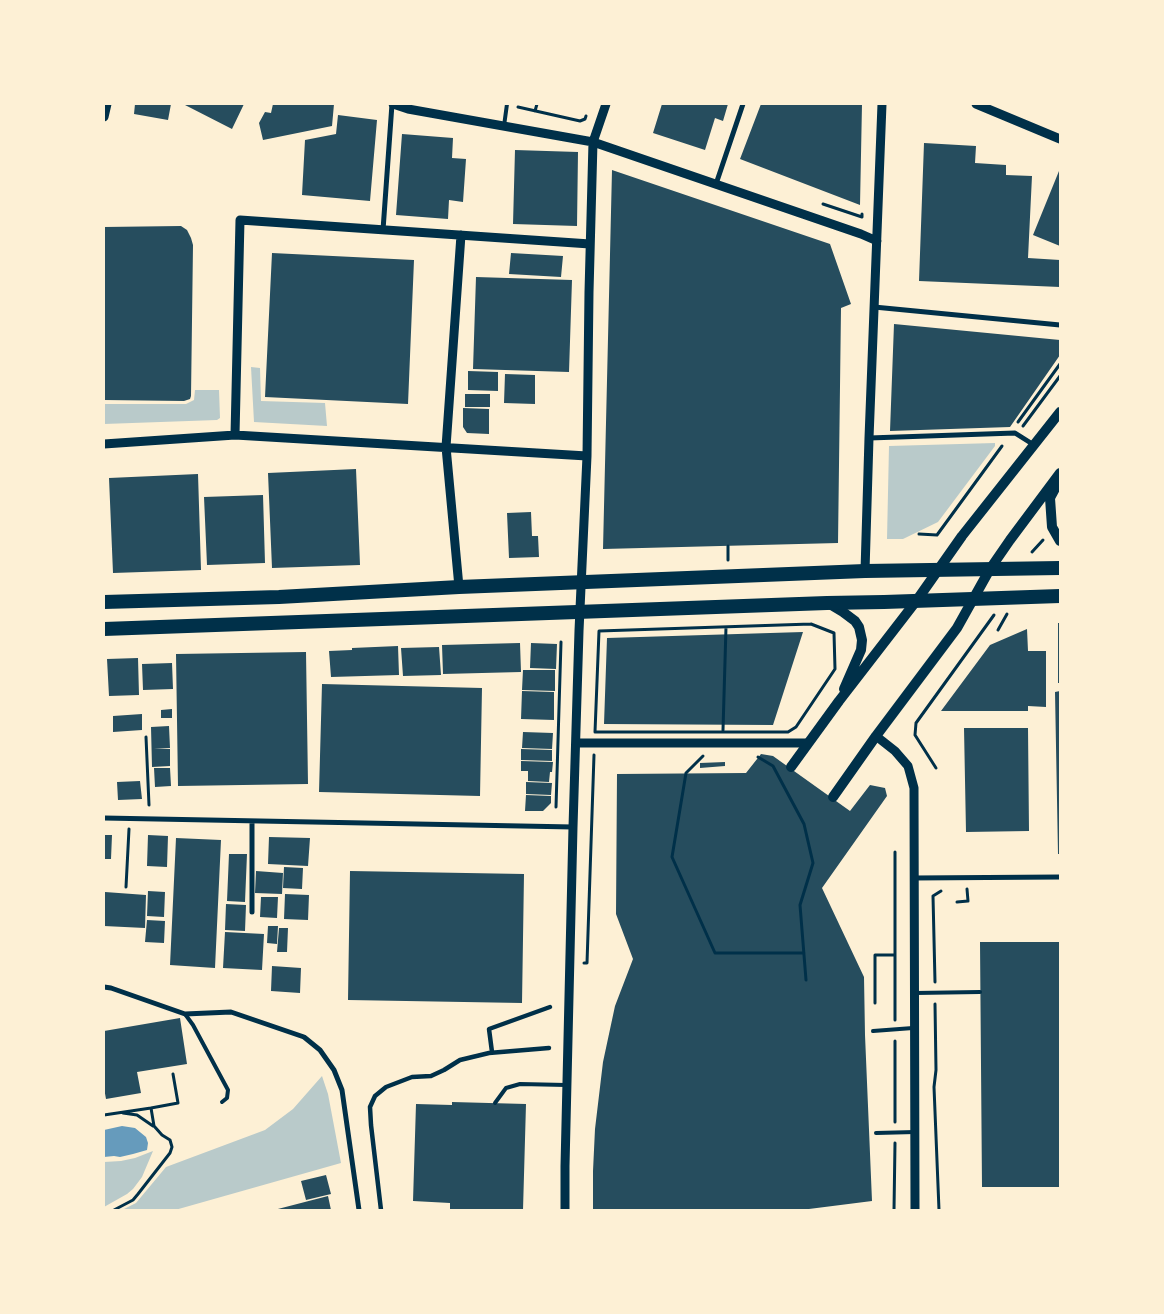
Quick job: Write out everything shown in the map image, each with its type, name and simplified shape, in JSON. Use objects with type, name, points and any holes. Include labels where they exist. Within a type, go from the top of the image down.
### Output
[{"type":"highway","points":[[104,602],[279,597],[459,587],[865,571],[1060,568]]},
{"type":"highway","points":[[104,629],[580,611],[1060,596]]},
{"type":"main road","points":[[790,767],[918,600],[962,536],[1060,412]]},
{"type":"main road","points":[[833,797],[957,628],[990,569],[1060,472]]},
{"type":"main road","points":[[1060,480],[1050,498],[1052,526],[1060,541]]},
{"type":"main road","points":[[827,603],[855,621],[859,627],[862,640],[860,650],[839,701]]},
{"type":"street","points":[[104,117],[107,104]]},
{"type":"street","points":[[383,230],[392,104],[408,109],[594,142],[877,241]]},
{"type":"street","points":[[565,1210],[564,1166],[573,827],[587,456],[590,244],[594,142],[606,104]]},
{"type":"street","points":[[716,184],[742,104]]},
{"type":"street","points":[[865,571],[882,104]]},
{"type":"street","points":[[976,104],[1060,139]]},
{"type":"street","points":[[235,435],[240,220],[590,244]]},
{"type":"street","points":[[459,587],[446,447],[461,235]]},
{"type":"street","points":[[874,307],[1060,325]]},
{"type":"street","points":[[869,438],[1015,433],[1034,445]]},
{"type":"street","points":[[104,444],[235,435],[587,456]]},
{"type":"street","points":[[876,736],[895,751],[908,766],[914,788],[915,1210]]},
{"type":"street","points":[[576,743],[808,743]]},
{"type":"street","points":[[104,818],[573,827]]},
{"type":"street","points":[[252,821],[252,912]]},
{"type":"street","points":[[914,878],[1060,877]]},
{"type":"street","points":[[104,987],[112,988],[185,1014],[231,1012],[304,1037],[320,1050],[334,1070],[342,1090],[359,1210]]},
{"type":"street","points":[[492,1052],[489,1029],[550,1007]]},
{"type":"street","points":[[382,1210],[371,1125],[370,1108],[374,1096],[386,1086],[412,1077],[431,1076],[460,1060],[492,1052],[549,1048]]},
{"type":"lane","points":[[504,126],[507,104]]},
{"type":"lane","points":[[915,993],[980,992]]},
{"type":"lane","points":[[185,1014],[193,1025],[228,1090],[227,1098],[222,1102]]},
{"type":"lane","points":[[873,1031],[915,1028]]},
{"type":"lane","points":[[495,1103],[506,1088],[520,1084],[566,1085]]},
{"type":"lane","points":[[876,1133],[915,1132]]},
{"type":"path","points":[[507,104],[580,121],[585,119],[588,112]]},
{"type":"path","points":[[535,111],[537,104]]},
{"type":"path","points":[[919,534],[937,535],[1060,364]]},
{"type":"path","points":[[1022,427],[1060,376]]},
{"type":"path","points":[[1023,569],[1030,555],[1047,535],[1055,532]]},
{"type":"path","points":[[936,768],[915,735],[916,723],[1006,597]]},
{"type":"path","points":[[595,732],[599,631],[811,624],[834,633],[836,669],[796,727]]},
{"type":"path","points":[[723,736],[726,635]]},
{"type":"path","points":[[556,807],[561,642]]},
{"type":"path","points":[[146,737],[149,806]]},
{"type":"path","points":[[587,963],[594,755]]},
{"type":"path","points":[[704,755],[686,774],[672,857],[715,953],[804,953]]},
{"type":"path","points":[[758,758],[773,766],[804,824],[813,863],[800,905],[806,980]]},
{"type":"path","points":[[126,887],[129,829]]},
{"type":"path","points":[[933,896],[944,889]]},
{"type":"path","points":[[957,902],[968,902],[967,889]]},
{"type":"path","points":[[875,1003],[874,955],[895,955]]},
{"type":"path","points":[[936,1070],[934,1087],[939,1210]]},
{"type":"path","points":[[104,1114],[178,1104],[173,1074]]},
{"type":"path","points":[[151,1108],[154,1126]]},
{"type":"path","points":[[114,1210],[132,1200],[138,1194],[170,1153],[172,1147],[170,1140],[162,1135],[154,1126],[137,1115],[119,1112]]},
{"type":"shaded area","points":[[251,367],[260,368],[261,401],[325,403],[327,426],[254,422]]},
{"type":"shaded area","points":[[195,390],[219,390],[220,418],[217,420],[104,424],[104,404],[186,404],[194,400]]},
{"type":"shaded area","points":[[995,443],[995,446],[938,522],[903,539],[887,539],[889,446]]},
{"type":"shaded area","points":[[322,1076],[328,1094],[341,1163],[175,1210],[122,1210],[136,1203],[166,1167],[265,1130],[293,1109]]},
{"type":"shaded area","points":[[153,1151],[142,1177],[133,1189],[104,1207],[104,1162],[135,1158]]},
{"type":"water","points":[[122,1126],[135,1128],[146,1137],[148,1143],[147,1150],[120,1157],[104,1157],[104,1130]]},
{"type":"building","points":[[135,104],[171,104],[168,120],[134,114]]},
{"type":"building","points":[[186,104],[244,104],[232,129]]},
{"type":"building","points":[[273,104],[334,104],[332,126],[263,140],[259,123],[265,112],[271,113]]},
{"type":"building","points":[[662,104],[728,104],[723,121],[715,118],[705,150],[653,133]]},
{"type":"building","points":[[761,104],[862,104],[860,205],[740,159]]},
{"type":"building","points":[[338,115],[377,120],[370,201],[302,195],[305,140],[336,134]]},
{"type":"building","points":[[402,134],[453,138],[452,158],[466,159],[463,202],[449,200],[448,219],[396,215]]},
{"type":"building","points":[[924,143],[976,146],[975,163],[1006,165],[1006,175],[1032,176],[1028,258],[1060,260],[1060,287],[919,281]]},
{"type":"building","points":[[515,150],[578,152],[577,226],[513,224]]},
{"type":"building","points":[[612,170],[830,244],[851,304],[841,308],[838,543],[603,549]]},
{"type":"building","points":[[1060,171],[1060,246],[1033,235]]},
{"type":"building","points":[[181,226],[187,230],[193,245],[190,399],[184,401],[104,400],[104,227]]},
{"type":"building","points":[[272,253],[414,260],[408,404],[265,397]]},
{"type":"building","points":[[511,253],[563,256],[561,277],[509,274]]},
{"type":"building","points":[[476,277],[572,280],[569,372],[473,369]]},
{"type":"building","points":[[894,324],[1060,340],[1060,355],[1010,427],[890,431]]},
{"type":"building","points":[[468,371],[498,372],[498,391],[468,390]]},
{"type":"building","points":[[505,374],[535,375],[535,404],[504,403]]},
{"type":"building","points":[[465,394],[490,394],[490,407],[465,407]]},
{"type":"building","points":[[463,408],[489,409],[489,434],[467,433],[463,427]]},
{"type":"building","points":[[356,469],[360,565],[272,568],[268,473]]},
{"type":"building","points":[[198,474],[201,570],[113,573],[109,478]]},
{"type":"building","points":[[263,495],[265,563],[207,565],[204,497]]},
{"type":"building","points":[[531,512],[532,536],[538,536],[539,557],[509,558],[507,513]]},
{"type":"building","points":[[1058,623],[1060,623],[1060,683],[1058,683]]},
{"type":"building","points":[[1027,629],[1028,651],[1046,651],[1046,707],[1028,706],[1028,711],[941,711],[990,645]]},
{"type":"building","points":[[803,632],[773,725],[604,724],[607,638]]},
{"type":"building","points":[[520,643],[521,672],[443,674],[442,645]]},
{"type":"building","points":[[531,643],[557,644],[556,669],[530,668]]},
{"type":"building","points":[[398,646],[399,675],[331,677],[329,651]]},
{"type":"building","points":[[439,647],[441,675],[403,676],[401,648]]},
{"type":"building","points":[[306,652],[308,784],[178,786],[176,654]]},
{"type":"building","points":[[138,658],[139,695],[109,696],[107,659]]},
{"type":"building","points":[[172,663],[173,689],[143,690],[142,664]]},
{"type":"building","points":[[523,670],[555,670],[555,691],[522,690]]},
{"type":"building","points":[[322,684],[482,688],[480,796],[319,792]]},
{"type":"building","points":[[522,691],[554,692],[554,720],[521,719]]},
{"type":"building","points":[[1060,691],[1060,854],[1058,854],[1055,692]]},
{"type":"building","points":[[172,709],[172,718],[161,718],[161,710]]},
{"type":"building","points":[[142,714],[142,730],[113,732],[113,716]]},
{"type":"building","points":[[169,726],[170,748],[154,749],[170,749],[170,766],[152,767],[151,727]]},
{"type":"building","points":[[964,728],[1028,728],[1029,831],[966,832]]},
{"type":"building","points":[[523,732],[553,733],[552,749],[522,748]]},
{"type":"building","points":[[521,749],[552,750],[552,761],[521,760]]},
{"type":"building","points":[[761,754],[773,756],[850,811],[870,785],[885,788],[887,796],[822,888],[864,977],[872,1201],[801,1210],[593,1210],[595,1129],[603,1062],[615,1006],[633,959],[616,914],[617,774],[746,773]]},
{"type":"building","points":[[521,761],[553,762],[549,782],[528,781],[528,771],[521,771]]},
{"type":"building","points":[[725,762],[725,766],[700,768],[700,763]]},
{"type":"building","points":[[154,768],[170,768],[171,786],[155,787]]},
{"type":"building","points":[[140,781],[142,799],[118,800],[117,782]]},
{"type":"building","points":[[526,782],[552,783],[551,795],[526,794]]},
{"type":"building","points":[[526,795],[551,796],[551,803],[543,811],[525,811]]},
{"type":"building","points":[[104,835],[112,835],[111,859],[104,859]]},
{"type":"building","points":[[148,835],[168,836],[167,867],[147,866]]},
{"type":"building","points":[[269,837],[310,838],[308,866],[268,864]]},
{"type":"building","points":[[176,838],[221,840],[215,968],[170,965]]},
{"type":"building","points":[[229,854],[247,854],[245,902],[227,901]]},
{"type":"building","points":[[284,867],[303,868],[302,889],[283,888]]},
{"type":"building","points":[[256,871],[283,873],[282,894],[255,893]]},
{"type":"building","points":[[350,871],[524,874],[522,1003],[348,1000]]},
{"type":"building","points":[[148,891],[165,892],[164,917],[147,916]]},
{"type":"building","points":[[105,892],[146,895],[145,928],[104,926]]},
{"type":"building","points":[[285,894],[309,895],[308,920],[284,919]]},
{"type":"building","points":[[261,897],[278,897],[277,918],[260,917]]},
{"type":"building","points":[[226,904],[246,905],[245,931],[225,930]]},
{"type":"building","points":[[147,920],[165,921],[164,943],[145,942]]},
{"type":"building","points":[[268,926],[278,926],[277,944],[267,943]]},
{"type":"building","points":[[279,928],[288,928],[287,952],[277,952]]},
{"type":"building","points":[[225,932],[264,934],[262,970],[223,968]]},
{"type":"building","points":[[980,942],[1060,942],[1060,1187],[982,1187]]},
{"type":"building","points":[[272,966],[301,968],[300,993],[271,991]]},
{"type":"building","points":[[180,1018],[187,1064],[137,1072],[141,1093],[106,1099],[104,1088],[104,1031]]},
{"type":"building","points":[[452,1102],[526,1104],[523,1210],[450,1210],[450,1203],[413,1201],[416,1104],[452,1105]]},
{"type":"building","points":[[326,1175],[331,1194],[306,1200],[301,1181]]},
{"type":"building","points":[[328,1196],[331,1210],[274,1210]]}]
